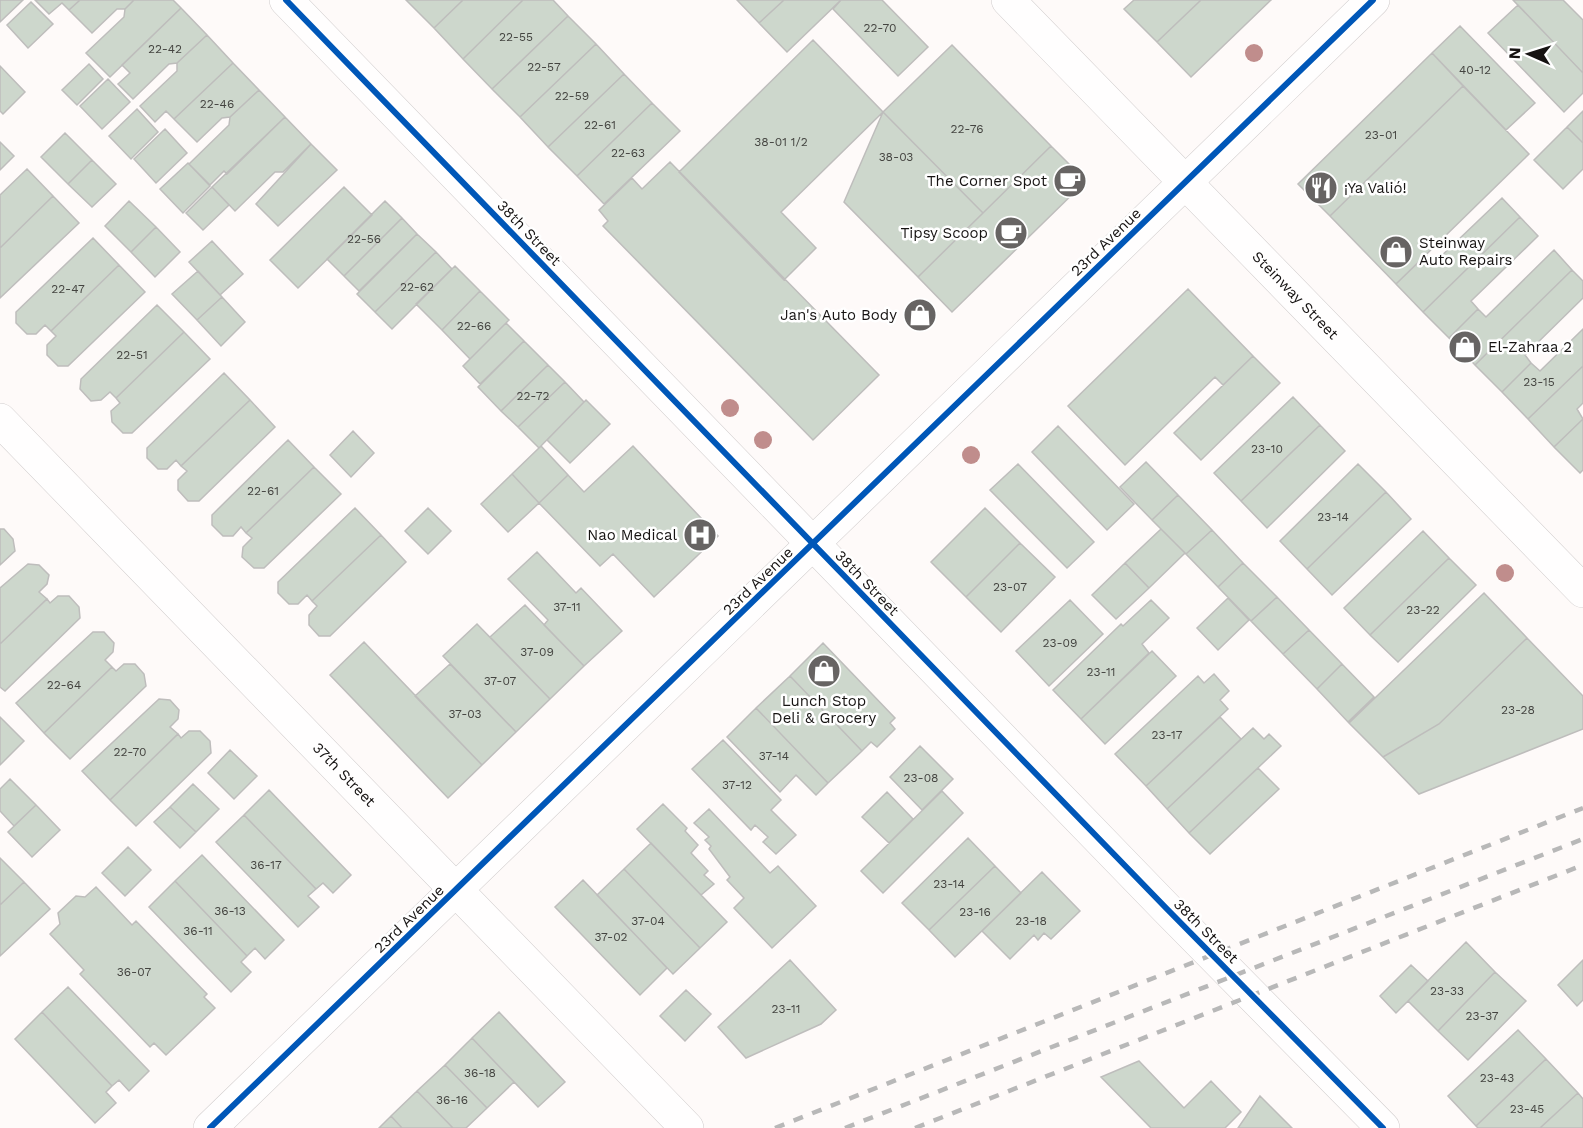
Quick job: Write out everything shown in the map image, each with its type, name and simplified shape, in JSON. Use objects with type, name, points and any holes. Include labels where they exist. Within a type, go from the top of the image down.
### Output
[{"type":"street","name":"38th Street","points":[[286,0],[1383,1128]]},
{"type":"street","name":"Steinway Street","points":[[1008,0],[1583,591]]},
{"type":"street","name":"23rd Avenue","points":[[210,1128],[1373,0]]},
{"type":"street","name":"37th Street","points":[[0,420],[687,1128]]},
{"type":"building","points":[[0,0],[23,0],[0,22]]},
{"type":"building","points":[[35,0],[80,0],[69,10],[62,3],[49,14]]},
{"type":"building","points":[[80,0],[134,0],[125,9],[117,9],[92,33],[69,10]]},
{"type":"building","points":[[134,0],[173,0],[181,8],[110,77],[86,53],[124,17],[125,9]]},
{"type":"building","points":[[406,0],[463,0],[434,28]]},
{"type":"building","points":[[463,0],[523,0],[463,59],[434,28]]},
{"type":"building","points":[[523,0],[553,0],[568,16],[492,89],[463,59]]},
{"type":"building","points":[[737,0],[784,0],[759,23]]},
{"type":"building","points":[[784,0],[841,0],[787,52],[759,23]]},
{"type":"building","points":[[841,0],[882,0],[928,47],[898,76],[833,9]]},
{"type":"building","points":[[1134,0],[1201,0],[1157,42],[1124,9]]},
{"type":"building","points":[[1201,0],[1271,0],[1191,77],[1157,42]]},
{"type":"building","points":[[1513,0],[1563,0],[1583,20],[1583,73]]},
{"type":"building","points":[[31,2],[53,24],[28,48],[7,25]]},
{"type":"building","points":[[1518,5],[1583,73],[1583,93],[1564,112],[1488,33]]},
{"type":"building","points":[[181,8],[207,35],[177,63],[169,64],[133,99],[118,84],[130,73],[122,65]]},
{"type":"building","points":[[568,16],[596,44],[520,117],[492,89]]},
{"type":"building","points":[[1460,26],[1535,103],[1506,130],[1432,53]]},
{"type":"building","points":[[207,35],[233,63],[174,119],[166,111],[155,122],[140,106],[177,71],[177,63]]},
{"type":"building","points":[[813,40],[883,112],[781,212],[816,248],[784,280],[679,172]]},
{"type":"building","points":[[596,44],[624,74],[548,147],[520,117]]},
{"type":"building","points":[[952,45],[1051,146],[983,213],[883,112]]},
{"type":"building","points":[[1432,53],[1463,86],[1330,216],[1298,184]]},
{"type":"building","points":[[233,63],[259,90],[230,117],[222,118],[197,142],[174,119]]},
{"type":"building","points":[[89,64],[103,79],[77,105],[62,90]]},
{"type":"building","points":[[0,66],[25,92],[3,114],[0,111]]},
{"type":"building","points":[[624,74],[652,103],[577,176],[548,147]]},
{"type":"building","points":[[108,79],[130,102],[102,129],[80,106]]},
{"type":"building","points":[[1463,86],[1529,154],[1396,284],[1330,216]]},
{"type":"building","points":[[259,90],[285,117],[227,174],[224,171],[210,185],[189,164],[229,125],[230,117]]},
{"type":"building","points":[[652,103],[680,131],[604,204],[577,176]]},
{"type":"building","points":[[137,109],[158,132],[131,159],[109,136]]},
{"type":"building","points":[[1583,111],[1583,143],[1567,127]]},
{"type":"building","points":[[883,112],[983,213],[918,277],[844,202]]},
{"type":"building","points":[[285,117],[311,144],[283,172],[275,172],[235,211],[212,187]]},
{"type":"building","points":[[1567,127],[1583,143],[1583,169],[1563,189],[1534,160]]},
{"type":"building","points":[[165,129],[187,153],[156,183],[134,159]]},
{"type":"building","points":[[65,133],[92,160],[68,184],[41,157]]},
{"type":"building","points":[[0,142],[14,156],[0,170]]},
{"type":"building","points":[[311,144],[337,170],[278,226],[256,204]]},
{"type":"building","points":[[1051,146],[1086,181],[952,312],[918,277]]},
{"type":"building","points":[[92,160],[116,184],[92,207],[68,184]]},
{"type":"building","points":[[670,162],[879,375],[813,440],[603,226],[608,221],[599,210],[632,178],[642,189]]},
{"type":"building","points":[[188,163],[210,186],[183,213],[160,189]]},
{"type":"building","points":[[27,169],[53,196],[0,248],[0,195]]},
{"type":"building","points":[[212,187],[229,205],[203,230],[186,213]]},
{"type":"building","points":[[344,187],[372,215],[298,288],[270,260]]},
{"type":"building","points":[[53,196],[79,223],[0,298],[0,248]]},
{"type":"building","points":[[1502,198],[1520,217],[1423,312],[1396,284],[1426,255],[1434,263]]},
{"type":"building","points":[[129,201],[156,227],[131,252],[105,226]]},
{"type":"building","points":[[385,201],[402,218],[344,276],[327,259]]},
{"type":"building","points":[[1520,217],[1538,236],[1471,301],[1478,309],[1449,338],[1423,312]]},
{"type":"building","points":[[402,218],[417,234],[359,291],[344,276]]},
{"type":"building","points":[[156,227],[180,252],[155,277],[131,252]]},
{"type":"building","points":[[417,234],[436,252],[375,312],[357,294]]},
{"type":"building","points":[[93,238],[119,265],[51,331],[45,325],[36,334],[27,334],[16,323],[16,312]]},
{"type":"building","points":[[212,241],[243,274],[220,295],[189,262]]},
{"type":"building","points":[[1554,250],[1572,270],[1475,365],[1449,338],[1478,309],[1486,317]]},
{"type":"building","points":[[436,252],[452,269],[392,329],[375,312]]},
{"type":"building","points":[[119,265],[145,292],[68,366],[58,366],[47,355],[47,345],[56,336],[51,331]]},
{"type":"building","points":[[455,266],[480,291],[442,330],[416,304]]},
{"type":"building","points":[[1572,270],[1583,281],[1583,298],[1525,355],[1531,363],[1502,392],[1475,365]]},
{"type":"building","points":[[198,271],[222,297],[197,320],[172,294]]},
{"type":"building","points":[[1188,289],[1253,356],[1223,385],[1215,377],[1125,465],[1068,406]]},
{"type":"building","points":[[480,291],[509,320],[470,359],[442,330]]},
{"type":"building","points":[[222,297],[245,322],[221,346],[197,320]]},
{"type":"building","points":[[157,305],[184,332],[116,398],[110,392],[101,400],[91,401],[80,389],[81,379]]},
{"type":"building","points":[[506,323],[524,341],[480,384],[463,366]]},
{"type":"building","points":[[1583,329],[1583,366],[1528,419],[1502,392],[1531,363],[1540,371]]},
{"type":"building","points":[[184,332],[210,359],[132,433],[123,433],[112,422],[111,411],[120,403],[116,398]]},
{"type":"building","points":[[524,341],[548,365],[501,411],[478,387]]},
{"type":"building","points":[[1253,356],[1280,383],[1201,460],[1174,433]]},
{"type":"building","points":[[548,365],[565,382],[518,427],[501,411]]},
{"type":"building","points":[[1583,366],[1583,403],[1577,409],[1583,419],[1554,447],[1528,419]]},
{"type":"building","points":[[224,373],[250,400],[181,466],[176,460],[167,469],[158,469],[147,458],[147,448]]},
{"type":"building","points":[[565,382],[584,402],[539,448],[518,427]]},
{"type":"building","points":[[1293,397],[1320,425],[1241,501],[1214,473]]},
{"type":"building","points":[[250,400],[275,427],[199,501],[188,501],[178,490],[178,480],[187,471],[181,466]]},
{"type":"building","points":[[586,400],[610,424],[570,463],[547,440]]},
{"type":"building","points":[[1583,419],[1583,470],[1580,473],[1554,447]]},
{"type":"building","points":[[1320,425],[1345,451],[1267,528],[1241,501]]},
{"type":"building","points":[[1058,426],[1134,504],[1107,530],[1032,452]]},
{"type":"building","points":[[353,431],[374,453],[351,477],[330,455]]},
{"type":"building","points":[[288,440],[314,467],[246,533],[241,527],[233,536],[223,536],[212,525],[212,515]]},
{"type":"building","points":[[541,446],[568,475],[539,503],[512,474]]},
{"type":"building","points":[[633,446],[718,536],[654,597],[613,554],[600,566],[539,503],[568,475],[584,492]]},
{"type":"building","points":[[1146,462],[1178,495],[1152,520],[1120,487]]},
{"type":"building","points":[[1018,464],[1094,542],[1067,568],[990,490]]},
{"type":"building","points":[[1358,464],[1386,492],[1307,569],[1280,541]]},
{"type":"building","points":[[314,467],[341,494],[264,568],[254,568],[242,557],[243,547],[252,538],[246,533]]},
{"type":"building","points":[[512,474],[539,503],[508,532],[481,504]]},
{"type":"building","points":[[1386,492],[1411,519],[1332,595],[1307,569]]},
{"type":"building","points":[[1178,495],[1212,530],[1186,554],[1152,520]]},
{"type":"building","points":[[355,508],[381,535],[312,601],[307,595],[298,604],[289,604],[278,593],[278,582]]},
{"type":"building","points":[[428,508],[451,531],[428,554],[405,531]]},
{"type":"building","points":[[985,508],[1020,543],[966,597],[931,562]]},
{"type":"building","points":[[0,529],[4,529],[13,539],[15,551],[0,565]]},
{"type":"building","points":[[1161,529],[1185,553],[1149,588],[1125,563]]},
{"type":"building","points":[[1212,530],[1243,563],[1218,587],[1186,554]]},
{"type":"building","points":[[1423,531],[1449,558],[1370,635],[1344,608]]},
{"type":"building","points":[[381,535],[406,562],[330,636],[319,636],[309,625],[309,615],[317,606],[312,601]]},
{"type":"building","points":[[1020,543],[1055,577],[1001,632],[966,597]]},
{"type":"building","points":[[537,552],[576,593],[581,588],[622,631],[584,666],[544,625],[548,620],[508,579]]},
{"type":"building","points":[[1449,558],[1476,585],[1398,662],[1370,635]]},
{"type":"building","points":[[1125,563],[1149,588],[1116,619],[1092,595]]},
{"type":"building","points":[[1243,563],[1277,597],[1251,621],[1218,587]]},
{"type":"building","points":[[28,564],[39,565],[49,575],[47,584],[39,592],[47,599],[0,644],[0,588]]},
{"type":"building","points":[[1484,593],[1527,638],[1439,724],[1383,757],[1349,723]]},
{"type":"building","points":[[58,596],[69,596],[79,607],[80,618],[5,691],[0,687],[0,644],[47,599],[50,603]]},
{"type":"building","points":[[1277,597],[1309,630],[1283,654],[1251,621]]},
{"type":"building","points":[[1228,598],[1249,620],[1218,650],[1197,628]]},
{"type":"building","points":[[1070,600],[1103,634],[1049,686],[1016,651]]},
{"type":"building","points":[[1151,600],[1169,618],[1142,644],[1149,653],[1081,719],[1053,690],[1121,624],[1123,626]]},
{"type":"building","points":[[525,605],[584,666],[550,699],[490,637]]},
{"type":"building","points":[[477,624],[550,699],[516,732],[443,656]]},
{"type":"building","points":[[1309,630],[1342,664],[1317,689],[1283,654]]},
{"type":"building","points":[[93,632],[104,632],[114,643],[113,652],[105,660],[112,667],[44,733],[16,703]]},
{"type":"building","points":[[1527,638],[1583,696],[1583,729],[1419,794],[1383,757],[1439,724]]},
{"type":"building","points":[[364,642],[482,765],[448,798],[330,675]]},
{"type":"building","points":[[823,643],[895,718],[890,723],[895,729],[877,747],[871,742],[862,751],[790,676]]},
{"type":"building","points":[[1152,651],[1176,676],[1105,744],[1081,719]]},
{"type":"building","points":[[124,664],[135,664],[144,674],[146,686],[70,759],[44,733],[112,667],[116,671]]},
{"type":"building","points":[[450,664],[516,732],[482,765],[415,696]]},
{"type":"building","points":[[1342,664],[1374,697],[1348,722],[1317,689]]},
{"type":"building","points":[[1214,674],[1229,691],[1220,700],[1228,709],[1146,786],[1115,754],[1198,676],[1204,683]]},
{"type":"building","points":[[790,676],[862,751],[828,783],[756,708]]},
{"type":"building","points":[[159,699],[170,700],[179,710],[178,719],[170,727],[178,734],[110,800],[82,771]]},
{"type":"building","points":[[756,708],[828,783],[816,795],[796,775],[780,792],[727,737]]},
{"type":"building","points":[[0,717],[24,741],[0,765]]},
{"type":"building","points":[[1220,717],[1241,739],[1167,809],[1146,786]]},
{"type":"building","points":[[1253,728],[1264,739],[1269,734],[1281,746],[1189,833],[1167,809]]},
{"type":"building","points":[[189,731],[200,731],[210,741],[211,753],[136,826],[110,800],[178,734],[181,738]]},
{"type":"building","points":[[723,740],[781,800],[771,810],[796,835],[776,854],[763,842],[768,837],[755,825],[751,830],[692,769]]},
{"type":"building","points":[[920,746],[953,779],[922,810],[890,777]]},
{"type":"building","points":[[230,750],[257,776],[234,799],[208,773]]},
{"type":"building","points":[[1258,768],[1279,789],[1210,854],[1189,833]]},
{"type":"building","points":[[10,779],[36,805],[14,826],[0,811],[0,789]]},
{"type":"building","points":[[193,784],[219,809],[196,832],[170,807]]},
{"type":"building","points":[[269,790],[351,875],[333,893],[323,883],[316,889],[244,815]]},
{"type":"building","points":[[942,791],[963,813],[883,893],[861,871]]},
{"type":"building","points":[[887,792],[913,819],[889,843],[862,817]]},
{"type":"building","points":[[663,804],[687,828],[685,831],[698,845],[691,853],[708,871],[704,875],[714,884],[701,895],[637,829]]},
{"type":"building","points":[[36,805],[60,830],[32,857],[8,832]]},
{"type":"building","points":[[170,807],[196,832],[180,848],[154,822]]},
{"type":"building","points":[[709,809],[770,873],[778,866],[816,906],[772,948],[734,908],[744,898],[727,880],[730,877],[709,849],[711,846],[705,840],[709,837],[694,823]]},
{"type":"building","points":[[244,815],[316,889],[308,896],[319,907],[298,927],[216,842]]},
{"type":"building","points":[[968,838],[995,866],[929,930],[902,903]]},
{"type":"building","points":[[651,843],[727,922],[700,948],[624,869]]},
{"type":"building","points":[[128,847],[151,870],[125,896],[102,873]]},
{"type":"building","points":[[202,855],[284,940],[265,959],[255,948],[247,956],[175,881]]},
{"type":"building","points":[[0,858],[24,882],[0,905]]},
{"type":"building","points":[[995,866],[1021,893],[955,957],[929,930]]},
{"type":"building","points":[[624,869],[700,948],[673,974],[597,895]]},
{"type":"building","points":[[1042,872],[1080,911],[1051,939],[1044,933],[1038,940],[1034,935],[1010,959],[982,931]]},
{"type":"building","points":[[583,880],[667,968],[640,995],[555,907]]},
{"type":"building","points":[[175,881],[247,956],[241,962],[251,972],[231,992],[149,907]]},
{"type":"building","points":[[24,882],[50,909],[0,956],[0,905]]},
{"type":"building","points":[[96,887],[132,925],[136,921],[207,994],[204,997],[215,1008],[166,1055],[154,1043],[150,1047],[80,974],[84,970],[50,934],[60,924],[58,913],[76,896],[85,897]]},
{"type":"building","points":[[1466,942],[1495,972],[1438,1031],[1408,1001]]},
{"type":"building","points":[[790,960],[836,1010],[821,1024],[746,1058],[718,1027]]},
{"type":"building","points":[[1583,960],[1583,1000],[1577,1006],[1558,985]]},
{"type":"building","points":[[1411,965],[1428,981],[1396,1013],[1380,996]]},
{"type":"building","points":[[1495,972],[1526,1001],[1468,1060],[1438,1031]]},
{"type":"building","points":[[68,987],[149,1071],[129,1091],[119,1080],[112,1086],[42,1012]]},
{"type":"building","points":[[686,990],[711,1014],[685,1041],[660,1016]]},
{"type":"building","points":[[42,1012],[112,1086],[106,1092],[116,1103],[95,1123],[15,1039]]},
{"type":"building","points":[[499,1012],[565,1082],[538,1107],[472,1038]]},
{"type":"building","points":[[1518,1030],[1546,1059],[1476,1126],[1448,1096]]},
{"type":"building","points":[[472,1038],[514,1082],[487,1108],[445,1065]]},
{"type":"building","points":[[1546,1059],[1578,1093],[1540,1128],[1478,1128],[1476,1126]]},
{"type":"building","points":[[1139,1061],[1184,1108],[1211,1081],[1241,1112],[1225,1128],[1151,1128],[1101,1077]]},
{"type":"building","points":[[445,1065],[487,1108],[466,1128],[453,1128],[417,1091]]},
{"type":"building","points":[[417,1091],[453,1128],[402,1128],[391,1116]]},
{"type":"building","points":[[1578,1093],[1583,1099],[1583,1128],[1540,1128]]},
{"type":"building","points":[[1260,1096],[1292,1128],[1238,1128]]},
{"type":"building","points":[[391,1116],[402,1128],[379,1128]]},
{"type":"railway","points":[[775,1128],[1583,808]]},
{"type":"railway","points":[[845,1128],[1583,839]]},
{"type":"railway","points":[[915,1128],[1583,865]]},
{"type":"cycle path","points":[[286,0],[1167,909],[1383,1128]]},
{"type":"cycle path","points":[[210,1128],[1373,0]]},
{"type":"place","name":"The Corner Spot","points":[[1070,181]]},
{"type":"place","name":"¡Ya Valió!","points":[[1321,188]]},
{"type":"place","name":"Tipsy Scoop","points":[[1011,233]]},
{"type":"place","name":"Steinway Auto Repairs","points":[[1396,252]]},
{"type":"place","name":"Jan's Auto Body","points":[[920,315]]},
{"type":"place","name":"El-Zahraa 2","points":[[1465,347]]},
{"type":"place","name":"Nao Medical","points":[[700,535]]},
{"type":"place","name":"Lunch Stop Deli & Grocery","points":[[824,671]]}]
